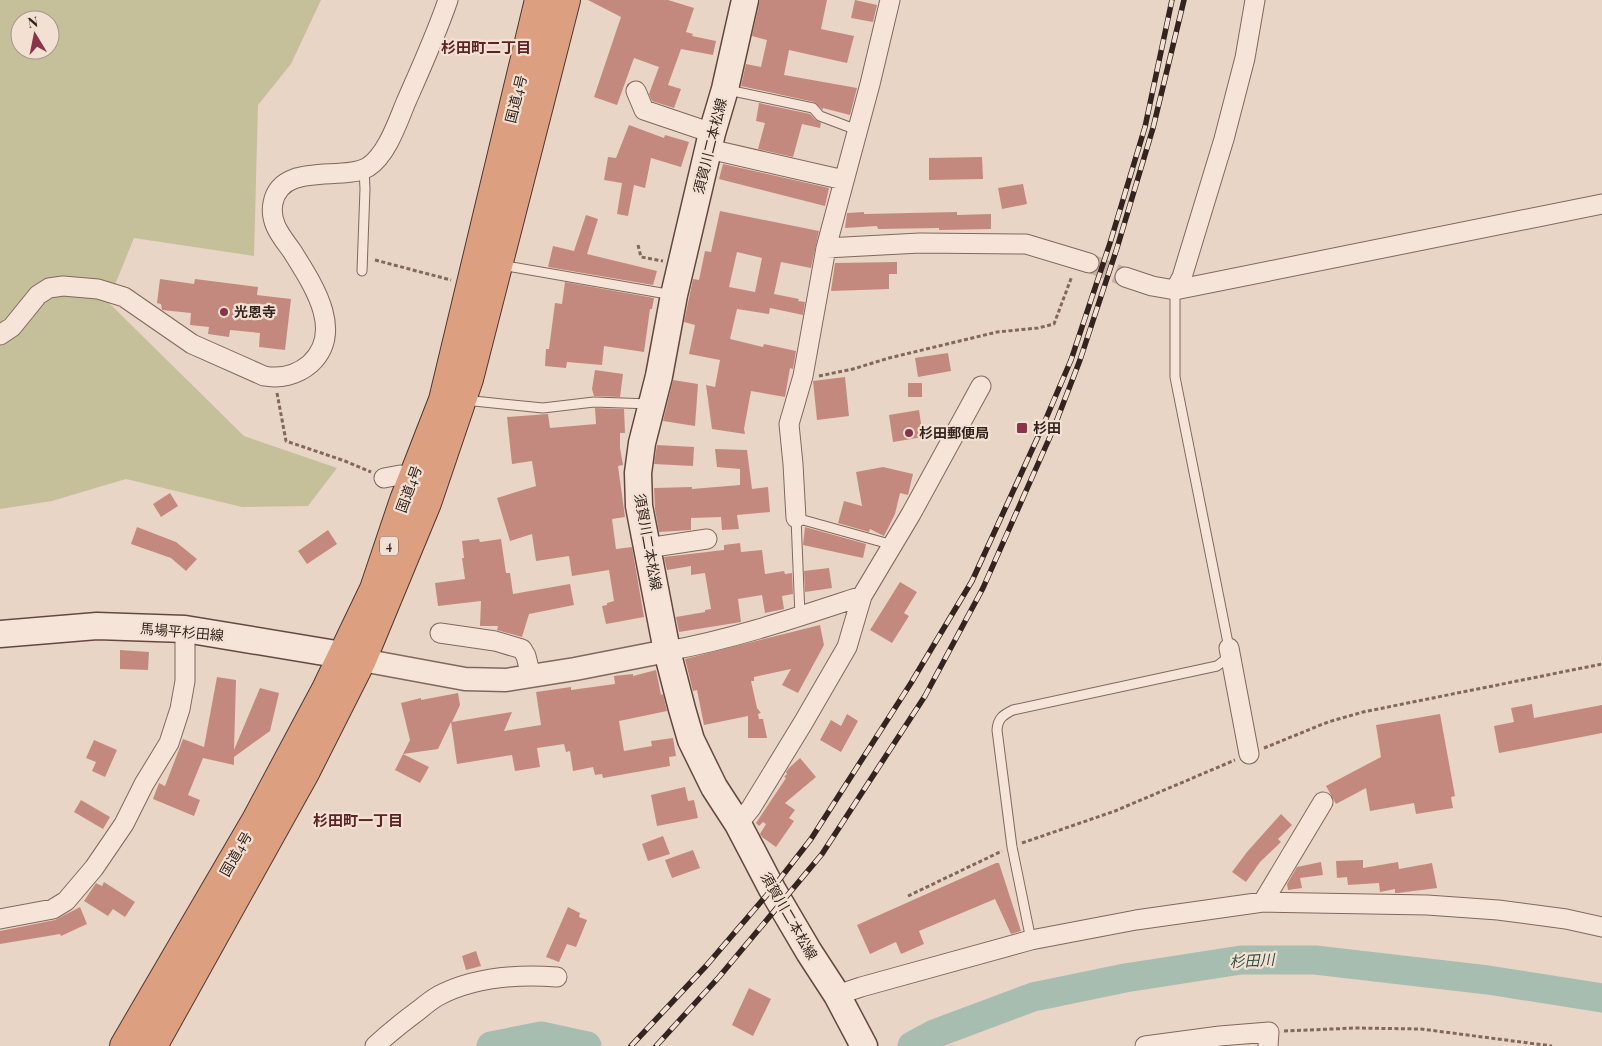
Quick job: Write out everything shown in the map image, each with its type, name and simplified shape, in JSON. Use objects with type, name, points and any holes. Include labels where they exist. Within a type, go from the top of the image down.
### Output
[{"type":"highway","name":"国道4号","points":[[124,1046],[352,658],[412,480],[443,400],[540,0]]},
{"type":"highway","name":"国道4号","points":[[153,1046],[305,773],[352,658],[427,503],[469,379],[566,0]]},
{"type":"main road","name":"須賀川二本松線","points":[[745,0],[674,296],[659,376],[651,404],[638,473],[639,506],[667,651],[691,740],[714,788],[738,824],[781,904],[840,1000],[864,1046]]},
{"type":"main road","name":"馬場平杉田線","points":[[0,634],[97,626],[185,629],[352,658]]},
{"type":"street","points":[[0,334],[12,326],[38,295],[49,288],[63,286],[98,289],[124,297],[192,344],[264,376],[274,378],[290,375],[305,368],[315,359],[324,341],[326,326],[323,308],[292,252],[277,230],[272,212],[275,196],[281,188],[296,178],[317,174],[359,172],[376,161],[388,142],[433,43],[448,0]]},
{"type":"street","points":[[796,518],[789,424],[803,376],[826,248],[870,84],[890,0]]},
{"type":"street","points":[[1175,290],[1182,277],[1224,139],[1245,58],[1255,0]]},
{"type":"street","points":[[636,91],[644,110],[711,141],[844,180]]},
{"type":"street","points":[[1125,277],[1152,286],[1175,290],[1602,204]]},
{"type":"street","points":[[826,248],[920,243],[1026,244],[1083,261]]},
{"type":"street","points":[[738,824],[777,766],[847,648],[862,596],[946,453],[980,386]]},
{"type":"street","points":[[384,478],[400,475],[412,480]]},
{"type":"street","points":[[647,548],[707,539]]},
{"type":"street","points":[[352,658],[465,679],[506,680],[576,669],[708,643],[862,596]]},
{"type":"street","points":[[0,919],[53,909],[66,901],[94,868],[124,824],[144,784],[169,743],[180,708],[185,681],[185,629]]},
{"type":"street","points":[[440,633],[496,641],[522,649],[526,656],[531,676]]},
{"type":"street","points":[[1229,648],[1249,754]]},
{"type":"street","points":[[1263,902],[1323,802]]},
{"type":"street","points":[[840,1000],[861,986],[1031,940],[1136,920],[1263,902],[1436,905],[1498,910],[1602,926]]},
{"type":"street","points":[[375,1046],[396,1027],[438,996],[473,982],[530,975],[558,977]]},
{"type":"street","points":[[1145,1046],[1220,1036],[1268,1039]]},
{"type":"lane","points":[[725,89],[814,108],[820,116],[857,130]]},
{"type":"lane","points":[[362,271],[364,169]]},
{"type":"lane","points":[[498,265],[674,296]]},
{"type":"lane","points":[[1031,940],[1012,847],[996,730],[1002,715],[1013,710],[1217,666],[1226,659],[1229,648],[1175,377],[1175,290]]},
{"type":"lane","points":[[462,400],[543,408],[594,402],[651,404]]},
{"type":"lane","points":[[800,616],[796,518],[893,545]]},
{"type":"path","points":[[638,245],[641,257],[682,264]]},
{"type":"path","points":[[362,257],[470,285]]},
{"type":"path","points":[[803,376],[824,376],[997,332],[1038,328],[1054,324],[1083,261]]},
{"type":"path","points":[[274,378],[286,441],[345,461],[384,478]]},
{"type":"path","points":[[1268,1039],[1355,1028],[1421,1029],[1552,1046]]},
{"type":"shaded area","points":[[0,0],[321,0],[291,64],[258,105],[254,256],[134,238],[108,302],[244,436],[337,468],[308,506],[242,507],[126,479],[52,501],[0,509]]},
{"type":"building","points":[[588,0],[668,0],[694,8],[686,32],[693,34],[692,36],[716,41],[713,55],[681,49],[668,85],[681,89],[674,108],[652,101],[649,94],[659,67],[634,58],[617,105],[594,97],[621,17]]},
{"type":"building","points":[[760,0],[827,0],[821,29],[854,36],[847,63],[789,50],[784,75],[857,88],[850,115],[823,108],[823,110],[814,102],[741,86],[746,64],[761,67],[767,40],[752,36]]},
{"type":"building","points":[[855,0],[877,5],[873,22],[851,18]]},
{"type":"building","points":[[759,103],[810,114],[821,123],[820,128],[802,124],[793,157],[758,149],[765,123],[756,121]]},
{"type":"building","points":[[629,125],[664,138],[665,135],[689,142],[681,167],[651,158],[645,188],[634,185],[628,216],[617,214],[622,183],[604,180],[608,157],[616,158]]},
{"type":"building","points":[[982,157],[983,179],[929,180],[929,158]]},
{"type":"building","points":[[723,164],[829,188],[825,206],[719,179]]},
{"type":"building","points":[[1023,184],[1027,204],[1002,209],[998,188]]},
{"type":"building","points":[[720,211],[819,231],[811,268],[781,262],[774,294],[805,302],[803,315],[770,308],[769,314],[737,309],[730,339],[763,347],[764,344],[796,351],[793,369],[790,368],[785,397],[751,391],[744,429],[745,434],[712,429],[706,385],[715,387],[720,360],[689,354],[695,325],[684,322],[693,279],[699,280],[705,251],[711,252]],"holes":[[[737,252],[762,258],[755,292],[729,287]]]},
{"type":"building","points":[[864,212],[864,214],[957,212],[957,215],[991,214],[991,229],[878,229],[877,226],[845,228],[847,213]]},
{"type":"building","points":[[586,215],[598,219],[587,254],[657,271],[653,285],[548,267],[553,246],[574,251]]},
{"type":"building","points":[[897,262],[897,274],[889,274],[889,289],[831,291],[835,263]]},
{"type":"building","points":[[160,279],[194,284],[195,279],[258,287],[257,295],[291,299],[285,350],[259,347],[260,333],[230,330],[229,337],[208,334],[209,327],[190,325],[191,313],[162,310],[161,304],[157,303]]},
{"type":"building","points":[[565,282],[654,298],[652,309],[650,309],[644,352],[604,346],[602,365],[567,362],[566,368],[545,366],[546,349],[549,349],[555,303],[562,304]]},
{"type":"building","points":[[948,353],[951,371],[918,377],[915,358]]},
{"type":"building","points":[[595,370],[623,374],[620,397],[594,396],[592,389]]},
{"type":"building","points":[[845,377],[849,416],[817,420],[813,381]]},
{"type":"building","points":[[673,380],[698,384],[695,426],[663,421]]},
{"type":"building","points":[[908,383],[922,383],[922,397],[908,397]]},
{"type":"building","points":[[595,408],[624,409],[625,433],[620,433],[623,465],[618,466],[625,517],[612,519],[616,549],[632,547],[644,617],[606,624],[602,606],[614,601],[609,570],[572,576],[569,556],[536,561],[532,534],[510,541],[497,498],[536,486],[532,461],[512,464],[507,417],[548,414],[550,428],[596,424]]},
{"type":"building","points":[[919,410],[923,437],[893,442],[889,415]]},
{"type":"building","points":[[657,445],[694,447],[693,466],[654,464]]},
{"type":"building","points":[[715,449],[747,450],[752,489],[768,487],[770,512],[737,515],[739,529],[722,530],[721,517],[691,518],[691,530],[659,532],[654,488],[692,487],[692,489],[740,485],[740,469],[717,467]]},
{"type":"building","points":[[883,467],[913,474],[908,495],[900,493],[895,514],[884,536],[870,529],[869,532],[838,523],[844,501],[862,506],[856,472]]},
{"type":"building","points":[[170,493],[178,506],[161,517],[153,504]]},
{"type":"building","points":[[137,527],[176,542],[197,559],[186,571],[171,558],[131,544]]},
{"type":"building","points":[[805,527],[866,544],[863,558],[803,545]]},
{"type":"building","points":[[328,530],[337,544],[307,564],[298,551]]},
{"type":"building","points":[[479,539],[480,542],[501,539],[506,573],[510,573],[513,594],[570,584],[574,605],[529,614],[522,637],[497,630],[498,626],[480,626],[481,601],[438,606],[435,583],[465,579],[462,541]]},
{"type":"building","points":[[740,543],[741,552],[762,550],[765,574],[784,571],[785,574],[792,573],[793,594],[782,596],[784,609],[765,613],[762,595],[738,599],[741,622],[679,632],[676,617],[705,612],[705,610],[711,609],[705,573],[691,575],[691,566],[667,570],[664,557],[724,550],[724,545]]},
{"type":"building","points":[[829,568],[832,588],[805,592],[804,571]]},
{"type":"building","points":[[900,582],[917,592],[904,613],[909,616],[892,643],[870,630]]},
{"type":"building","points":[[820,625],[824,645],[798,693],[782,685],[791,669],[754,677],[754,681],[751,681],[757,708],[761,713],[758,714],[759,719],[763,719],[767,738],[748,738],[748,716],[704,725],[697,690],[693,691],[685,659]]},
{"type":"building","points":[[120,650],[149,652],[148,670],[120,669]]},
{"type":"building","points":[[656,670],[661,695],[663,694],[667,711],[619,721],[624,751],[652,746],[651,741],[673,738],[676,756],[669,757],[670,766],[603,778],[602,774],[595,775],[593,767],[573,771],[570,751],[566,752],[564,744],[537,748],[540,767],[515,771],[512,755],[457,764],[451,722],[438,749],[403,754],[410,740],[401,703],[458,693],[460,705],[452,722],[512,712],[504,731],[541,725],[536,692],[571,687],[571,690],[615,684],[614,676],[633,674],[633,676]]},
{"type":"building","points":[[217,677],[236,680],[234,750],[260,688],[279,693],[270,731],[234,757],[234,765],[203,758],[188,795],[200,800],[194,816],[153,799],[159,783],[165,786],[183,739],[204,747]]},
{"type":"building","points":[[1532,704],[1534,718],[1602,705],[1602,733],[1499,753],[1494,726],[1514,722],[1511,708]]},
{"type":"building","points":[[847,714],[858,721],[841,752],[820,740],[831,720],[841,726]]},
{"type":"building","points":[[1440,714],[1455,796],[1451,797],[1453,808],[1416,814],[1414,803],[1370,811],[1366,788],[1336,804],[1326,786],[1381,757],[1376,725]]},
{"type":"building","points":[[94,740],[117,750],[105,777],[92,771],[96,762],[86,758]]},
{"type":"building","points":[[403,754],[429,767],[420,783],[395,770]]},
{"type":"building","points":[[800,758],[816,777],[785,803],[795,810],[789,818],[794,821],[776,847],[760,834],[766,824],[763,822],[759,826],[756,823],[786,778],[784,777],[787,774],[786,772]]},
{"type":"building","points":[[685,787],[688,801],[694,800],[698,818],[657,826],[651,795]]},
{"type":"building","points":[[81,800],[110,817],[103,829],[74,812]]},
{"type":"building","points":[[1281,814],[1292,825],[1278,839],[1281,842],[1260,862],[1246,882],[1232,872]]},
{"type":"building","points":[[663,836],[670,854],[648,861],[642,844]]},
{"type":"building","points":[[693,850],[700,868],[672,878],[665,860]]},
{"type":"building","points":[[1363,860],[1363,868],[1398,862],[1399,869],[1432,863],[1437,888],[1398,893],[1395,893],[1395,889],[1380,892],[1379,883],[1348,885],[1347,877],[1337,878],[1336,861]]},
{"type":"building","points":[[1321,862],[1323,875],[1300,878],[1302,888],[1288,890],[1287,884],[1297,867]]},
{"type":"building","points":[[999,863],[1021,931],[1011,934],[995,899],[919,931],[924,944],[901,954],[896,942],[870,954],[857,925]]},
{"type":"building","points":[[104,882],[135,902],[125,917],[113,909],[108,916],[84,901],[96,883],[102,886]]},
{"type":"building","points":[[80,907],[87,924],[61,936],[60,934],[0,944],[0,931],[55,920]]},
{"type":"building","points":[[568,907],[580,913],[579,917],[587,920],[576,947],[567,944],[559,962],[546,957]]},
{"type":"building","points":[[476,951],[481,966],[466,970],[462,956]]},
{"type":"building","points":[[749,988],[771,999],[753,1036],[732,1025]]},
{"type":"waterway","name":"杉田川","points":[[912,1046],[934,1034],[1033,997],[1125,978],[1241,960],[1315,960],[1488,980],[1602,998]]},
{"type":"waterway","name":"杉田川","points":[[491,1046],[541,1036],[587,1046]]},
{"type":"tunnel","points":[[1089,263],[1125,277]]},
{"type":"railway","points":[[631,1046],[706,966],[772,889],[811,839],[911,683],[972,581],[1071,360],[1110,243],[1145,127],[1172,0]]},
{"type":"railway","points":[[656,1046],[719,977],[822,854],[925,696],[983,588],[1053,430],[1080,360],[1117,248],[1153,128],[1184,0]]},
{"type":"place","name":"光恩寺","points":[[224,312]]},
{"type":"place","name":"杉田","points":[[1022,428]]},
{"type":"place","name":"杉田郵便局","points":[[909,433]]},
{"type":"district","name":"杉田町二丁目","points":[[486,48]]},
{"type":"district","name":"杉田町一丁目","points":[[358,821]]}]
